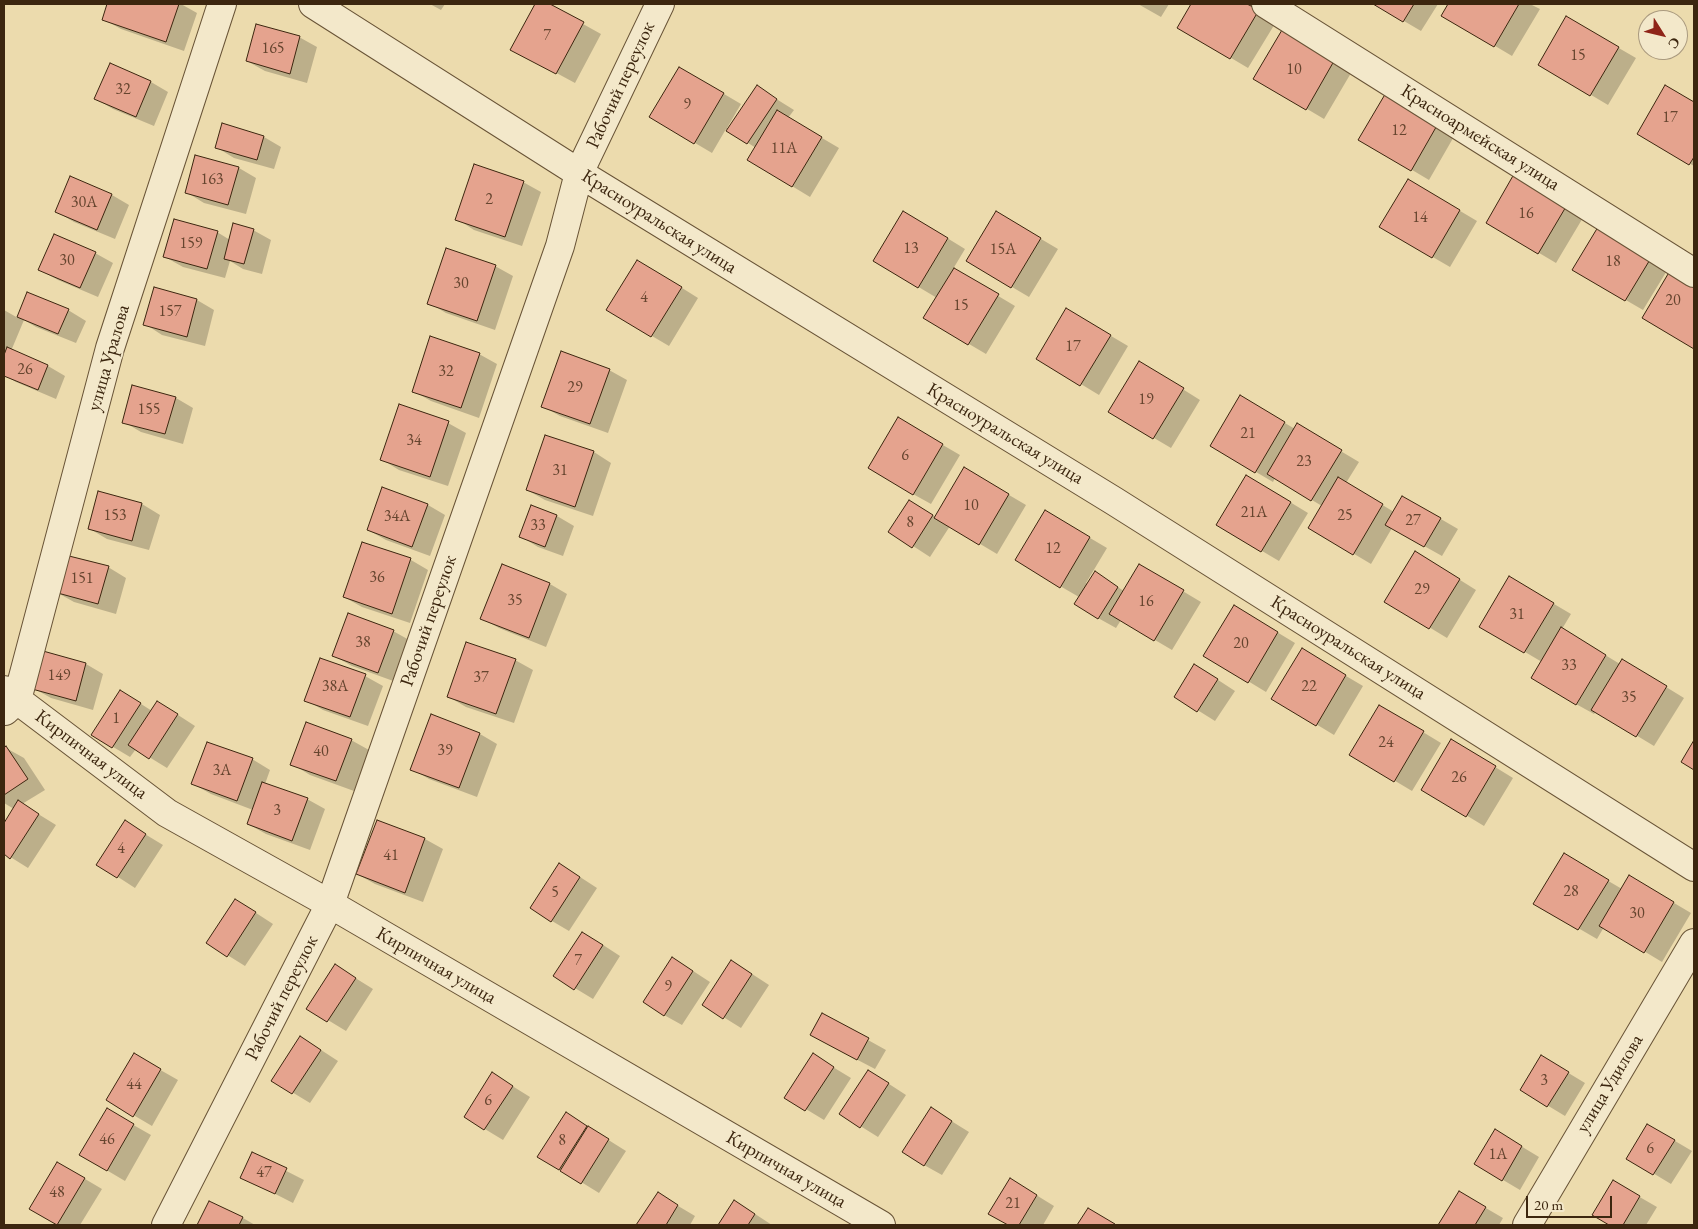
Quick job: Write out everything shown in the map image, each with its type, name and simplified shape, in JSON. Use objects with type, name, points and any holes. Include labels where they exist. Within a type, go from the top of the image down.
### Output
[{"type":"street","name":"улица Уралова","points":[[8,700],[110,348],[222,4]]},
{"type":"street","name":"Красноуральская улица","points":[[313,4],[579,173],[1114,501],[1694,867]]},
{"type":"street","name":"Рабочий переулок","points":[[166,1225],[330,904],[560,246],[579,173],[660,4]]},
{"type":"street","name":"Красноармейская улица","points":[[1266,4],[1694,273]]},
{"type":"street","name":"Кирпичная улица","points":[[8,700],[167,813],[330,904],[881,1225]]},
{"type":"street","name":"улица Удилова","points":[[1527,1225],[1694,943]]},
{"type":"building","points":[[107,4],[179,4],[166,42],[102,20]]},
{"type":"building","points":[[535,4],[550,4],[584,22],[556,74],[510,50]]},
{"type":"building","points":[[1191,4],[1247,4],[1259,10],[1230,59],[1177,28]]},
{"type":"building","points":[[1373,4],[1414,4],[1403,22]]},
{"type":"building","points":[[1448,4],[1519,4],[1494,47],[1441,16]]},
{"type":"building","points":[[1566,16],[1619,47],[1590,96],[1538,65]]},
{"type":"building","points":[[256,24],[300,36],[290,74],[246,61]]},
{"type":"building","points":[[1282,30],[1334,61],[1306,110],[1253,79]]},
{"type":"building","points":[[110,63],[151,81],[136,117],[94,99]]},
{"type":"building","points":[[679,67],[724,93],[694,144],[649,117]]},
{"type":"building","points":[[757,85],[777,99],[747,144],[726,131]]},
{"type":"building","points":[[1665,85],[1694,102],[1694,157],[1689,165],[1637,134]]},
{"type":"building","points":[[1387,91],[1439,122],[1411,171],[1358,140]]},
{"type":"building","points":[[777,110],[822,137],[792,187],[747,160]]},
{"type":"building","points":[[222,123],[264,136],[257,160],[215,148]]},
{"type":"building","points":[[195,155],[239,167],[228,205],[185,193]]},
{"type":"building","points":[[474,164],[524,181],[505,237],[455,220]]},
{"type":"building","points":[[1514,174],[1567,205],[1538,254],[1486,223]]},
{"type":"building","points":[[70,176],[112,194],[97,230],[55,212]]},
{"type":"building","points":[[1408,179],[1460,210],[1432,258],[1379,227]]},
{"type":"building","points":[[903,211],[948,238],[918,288],[873,261]]},
{"type":"building","points":[[996,211],[1041,238],[1011,288],[966,261]]},
{"type":"building","points":[[174,219],[218,231],[207,269],[163,257]]},
{"type":"building","points":[[1601,222],[1654,253],[1625,301],[1572,270]]},
{"type":"building","points":[[233,223],[254,229],[244,264],[224,259]]},
{"type":"building","points":[[54,234],[96,252],[80,288],[38,270]]},
{"type":"building","points":[[446,248],[496,265],[477,321],[427,304]]},
{"type":"building","points":[[637,260],[682,287],[651,337],[606,310]]},
{"type":"building","points":[[954,268],[999,294],[968,345],[923,318]]},
{"type":"building","points":[[1671,269],[1694,283],[1694,349],[1642,318]]},
{"type":"building","points":[[154,287],[197,299],[187,337],[143,325]]},
{"type":"building","points":[[27,292],[69,309],[58,334],[17,317]]},
{"type":"building","points":[[1066,308],[1111,335],[1080,386],[1036,359]]},
{"type":"building","points":[[430,336],[480,353],[461,408],[412,392]]},
{"type":"building","points":[[7,347],[48,365],[38,390],[4,376],[4,355]]},
{"type":"building","points":[[561,351],[610,369],[590,424],[541,407]]},
{"type":"building","points":[[1139,361],[1184,388],[1153,439],[1108,412]]},
{"type":"building","points":[[132,385],[176,397],[165,434],[122,423]]},
{"type":"building","points":[[1240,395],[1285,422],[1255,473],[1210,446]]},
{"type":"building","points":[[399,404],[449,421],[430,477],[380,460]]},
{"type":"building","points":[[898,417],[943,444],[913,495],[868,468]]},
{"type":"building","points":[[1297,423],[1342,450],[1311,501],[1267,474]]},
{"type":"building","points":[[545,435],[594,451],[575,507],[526,490]]},
{"type":"building","points":[[964,467],[1009,494],[979,545],[934,518]]},
{"type":"building","points":[[1246,475],[1291,502],[1261,552],[1216,525]]},
{"type":"building","points":[[1338,477],[1383,504],[1353,555],[1308,528]]},
{"type":"building","points":[[382,487],[428,504],[412,547],[367,530]]},
{"type":"building","points":[[98,491],[142,503],[132,541],[88,529]]},
{"type":"building","points":[[1402,496],[1441,518],[1424,547],[1385,525]]},
{"type":"building","points":[[909,500],[933,515],[912,548],[888,532]]},
{"type":"building","points":[[531,505],[557,515],[545,547],[519,537]]},
{"type":"building","points":[[1045,510],[1090,537],[1060,588],[1015,560]]},
{"type":"building","points":[[362,542],[411,558],[392,614],[343,597]]},
{"type":"building","points":[[1415,551],[1460,579],[1429,629],[1384,602]]},
{"type":"building","points":[[65,555],[109,566],[98,604],[54,592]]},
{"type":"building","points":[[502,564],[550,583],[529,638],[480,619]]},
{"type":"building","points":[[1139,564],[1184,590],[1154,641],[1109,614]]},
{"type":"building","points":[[1095,571],[1118,587],[1098,619],[1074,604]]},
{"type":"building","points":[[1509,576],[1554,603],[1524,653],[1479,627]]},
{"type":"building","points":[[1234,605],[1278,632],[1248,683],[1203,656]]},
{"type":"building","points":[[348,613],[394,630],[378,673],[332,656]]},
{"type":"building","points":[[1561,627],[1606,655],[1576,705],[1531,678]]},
{"type":"building","points":[[466,642],[516,659],[496,714],[447,697]]},
{"type":"building","points":[[1302,648],[1346,675],[1316,726],[1271,699]]},
{"type":"building","points":[[43,651],[86,663],[76,701],[32,689]]},
{"type":"building","points":[[320,658],[366,674],[350,717],[304,701]]},
{"type":"building","points":[[1622,659],[1667,686],[1636,737],[1591,710]]},
{"type":"building","points":[[1194,664],[1218,679],[1197,712],[1174,697]]},
{"type":"building","points":[[120,690],[141,703],[112,748],[91,735]]},
{"type":"building","points":[[157,701],[178,714],[149,759],[128,745]]},
{"type":"building","points":[[1379,705],[1424,731],[1394,782],[1349,755]]},
{"type":"building","points":[[431,714],[480,733],[459,788],[410,770]]},
{"type":"building","points":[[306,722],[352,739],[336,781],[290,765]]},
{"type":"building","points":[[1451,739],[1496,766],[1466,817],[1421,790]]},
{"type":"building","points":[[1694,740],[1694,770],[1681,762]]},
{"type":"building","points":[[207,742],[253,758],[237,801],[191,784]]},
{"type":"building","points":[[6,746],[28,779],[4,795],[4,748]]},
{"type":"building","points":[[262,782],[308,798],[292,841],[247,824]]},
{"type":"building","points":[[18,800],[39,814],[10,859],[4,854],[4,823]]},
{"type":"building","points":[[125,820],[146,834],[117,878],[96,865]]},
{"type":"building","points":[[377,820],[425,838],[405,893],[356,874]]},
{"type":"building","points":[[1564,853],[1609,880],[1578,930],[1533,904]]},
{"type":"building","points":[[559,863],[580,877],[551,922],[530,908]]},
{"type":"building","points":[[1629,875],[1674,902],[1644,953],[1599,926]]},
{"type":"building","points":[[235,899],[256,912],[227,957],[206,943]]},
{"type":"building","points":[[582,932],[603,945],[574,990],[553,976]]},
{"type":"building","points":[[672,957],[693,971],[664,1016],[643,1002]]},
{"type":"building","points":[[731,960],[752,974],[723,1019],[702,1005]]},
{"type":"building","points":[[335,964],[356,978],[327,1022],[306,1009]]},
{"type":"building","points":[[822,1013],[869,1038],[857,1060],[810,1035]]},
{"type":"building","points":[[300,1036],[321,1050],[292,1094],[271,1081]]},
{"type":"building","points":[[134,1053],[161,1069],[133,1117],[106,1100]]},
{"type":"building","points":[[813,1053],[834,1067],[805,1111],[784,1098]]},
{"type":"building","points":[[1541,1055],[1569,1072],[1547,1107],[1520,1090]]},
{"type":"building","points":[[868,1070],[889,1083],[860,1128],[839,1114]]},
{"type":"building","points":[[492,1072],[513,1086],[484,1130],[464,1117]]},
{"type":"building","points":[[931,1107],[952,1121],[924,1166],[902,1152]]},
{"type":"building","points":[[107,1108],[134,1124],[107,1171],[79,1155]]},
{"type":"building","points":[[566,1112],[587,1126],[559,1170],[537,1157]]},
{"type":"building","points":[[1647,1124],[1675,1140],[1653,1175],[1626,1159]]},
{"type":"building","points":[[588,1126],[609,1139],[581,1184],[560,1171]]},
{"type":"building","points":[[1495,1129],[1522,1146],[1502,1181],[1474,1164]]},
{"type":"building","points":[[252,1152],[287,1168],[275,1194],[240,1178]]},
{"type":"building","points":[[57,1162],[85,1178],[57,1225],[29,1209]]},
{"type":"building","points":[[1010,1178],[1037,1195],[1019,1225],[1008,1225],[988,1214]]},
{"type":"building","points":[[1613,1180],[1640,1196],[1623,1225],[1609,1225],[1592,1215]]},
{"type":"building","points":[[1459,1191],[1486,1207],[1475,1225],[1438,1225]]},
{"type":"building","points":[[658,1192],[678,1205],[666,1225],[636,1225]]},
{"type":"building","points":[[734,1200],[755,1214],[748,1225],[718,1225]]},
{"type":"building","points":[[209,1201],[243,1217],[239,1225],[197,1225]]},
{"type":"building","points":[[1088,1208],[1115,1224],[1115,1225],[1077,1225]]}]
